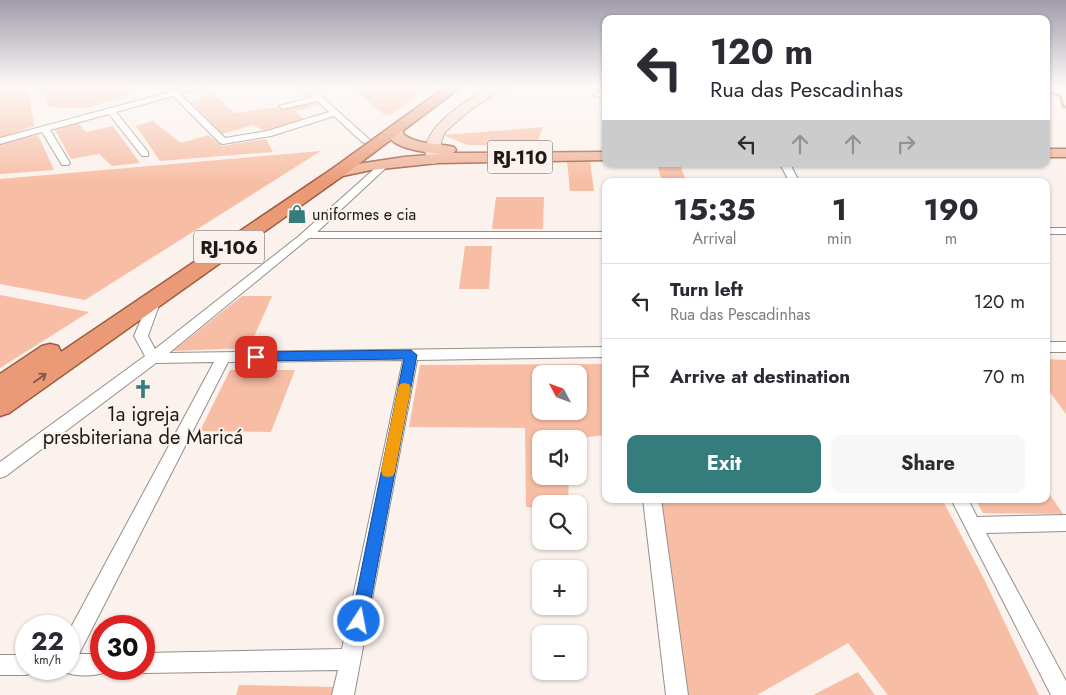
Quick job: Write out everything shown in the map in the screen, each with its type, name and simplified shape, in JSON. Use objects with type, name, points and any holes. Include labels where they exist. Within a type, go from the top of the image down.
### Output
[{"type":"highway","name":"RJ-106","points":[[0,386],[396,118]]},
{"type":"highway","name":"RJ-106","points":[[0,406],[338,172],[411,118]]},
{"type":"main road","points":[[433,155],[437,135],[453,118]]},
{"type":"main road","name":"RJ-110","points":[[396,129],[397,137],[404,142],[433,155]]},
{"type":"main road","points":[[1050,147],[1066,147]]},
{"type":"main road","name":"RJ-110","points":[[500,155],[602,151]]},
{"type":"main road","points":[[1050,154],[1066,153]]},
{"type":"main road","name":"RJ-110","points":[[338,172],[433,155],[602,156]]},
{"type":"street","points":[[0,141],[84,118]]},
{"type":"street","points":[[117,118],[145,154]]},
{"type":"street","points":[[199,118],[222,141],[268,134],[318,118]]},
{"type":"street","points":[[341,118],[365,140]]},
{"type":"street","points":[[45,129],[65,163]]},
{"type":"street","points":[[0,471],[153,358],[305,235],[384,164]]},
{"type":"street","points":[[786,167],[792,178]]},
{"type":"street","points":[[1050,231],[1066,231]]},
{"type":"street","points":[[305,235],[602,235]]},
{"type":"street","points":[[153,358],[141,336],[156,297]]},
{"type":"street","points":[[1050,347],[1066,347]]},
{"type":"street","points":[[153,358],[602,352]]},
{"type":"street","points":[[343,695],[411,355]]},
{"type":"street","points":[[80,630],[224,357]]},
{"type":"street","points":[[653,503],[678,695]]},
{"type":"street","points":[[960,503],[1062,695]]},
{"type":"street","points":[[972,525],[1066,522]]},
{"type":"street","points":[[155,663],[351,659]]},
{"type":"street","points":[[0,665],[15,665]]},
{"type":"shaded area","points":[[0,118],[33,118],[34,126],[0,138]]},
{"type":"shaded area","points":[[207,118],[302,118],[304,121],[266,132],[253,125],[222,134]]},
{"type":"shaded area","points":[[153,121],[181,143],[208,135],[222,146],[266,139],[273,152],[160,161],[136,126]]},
{"type":"shaded area","points":[[78,123],[86,132],[113,126],[140,163],[112,166],[99,154],[71,159],[55,130]]},
{"type":"shaded area","points":[[543,127],[536,146],[468,145],[443,135]]},
{"type":"shaded area","points":[[38,135],[54,170],[0,174],[0,144]]},
{"type":"shaded area","points":[[321,151],[85,300],[0,284],[0,179]]},
{"type":"shaded area","points":[[567,161],[590,161],[594,191],[570,191]]},
{"type":"shaded area","points":[[658,167],[681,167],[685,178],[661,178]]},
{"type":"shaded area","points":[[496,197],[544,197],[543,229],[492,229]]},
{"type":"shaded area","points":[[465,246],[492,246],[489,289],[459,289]]},
{"type":"shaded area","points":[[0,295],[89,312],[0,368]]},
{"type":"shaded area","points":[[242,296],[272,296],[249,348],[173,351]]},
{"type":"shaded area","points":[[1050,359],[1066,360],[1066,414],[1050,392]]},
{"type":"shaded area","points":[[602,364],[602,435],[587,437],[587,430],[532,430],[532,485],[569,485],[568,495],[532,495],[532,507],[526,507],[525,428],[409,427],[420,365]]},
{"type":"shaded area","points":[[230,370],[295,370],[271,432],[200,431]]},
{"type":"shaded area","points":[[1050,495],[1063,514],[983,513],[977,503],[1050,503]]},
{"type":"shaded area","points":[[657,503],[944,503],[985,581],[1039,695],[888,695],[848,643],[757,695],[689,695]]},
{"type":"shaded area","points":[[858,672],[875,695],[813,695]]},
{"type":"shaded area","points":[[239,685],[335,687],[333,695],[236,695]]},
{"type":"slow traffic","points":[[388,471],[404,388]]},
{"type":"place","name":"uniformes e cia","points":[[297,214]]},
{"type":"place","name":"1a igreja presbiteriana de Maricá","points":[[143,389]]},
{"type":"route","points":[[256,357],[411,355],[359,621]]}]
